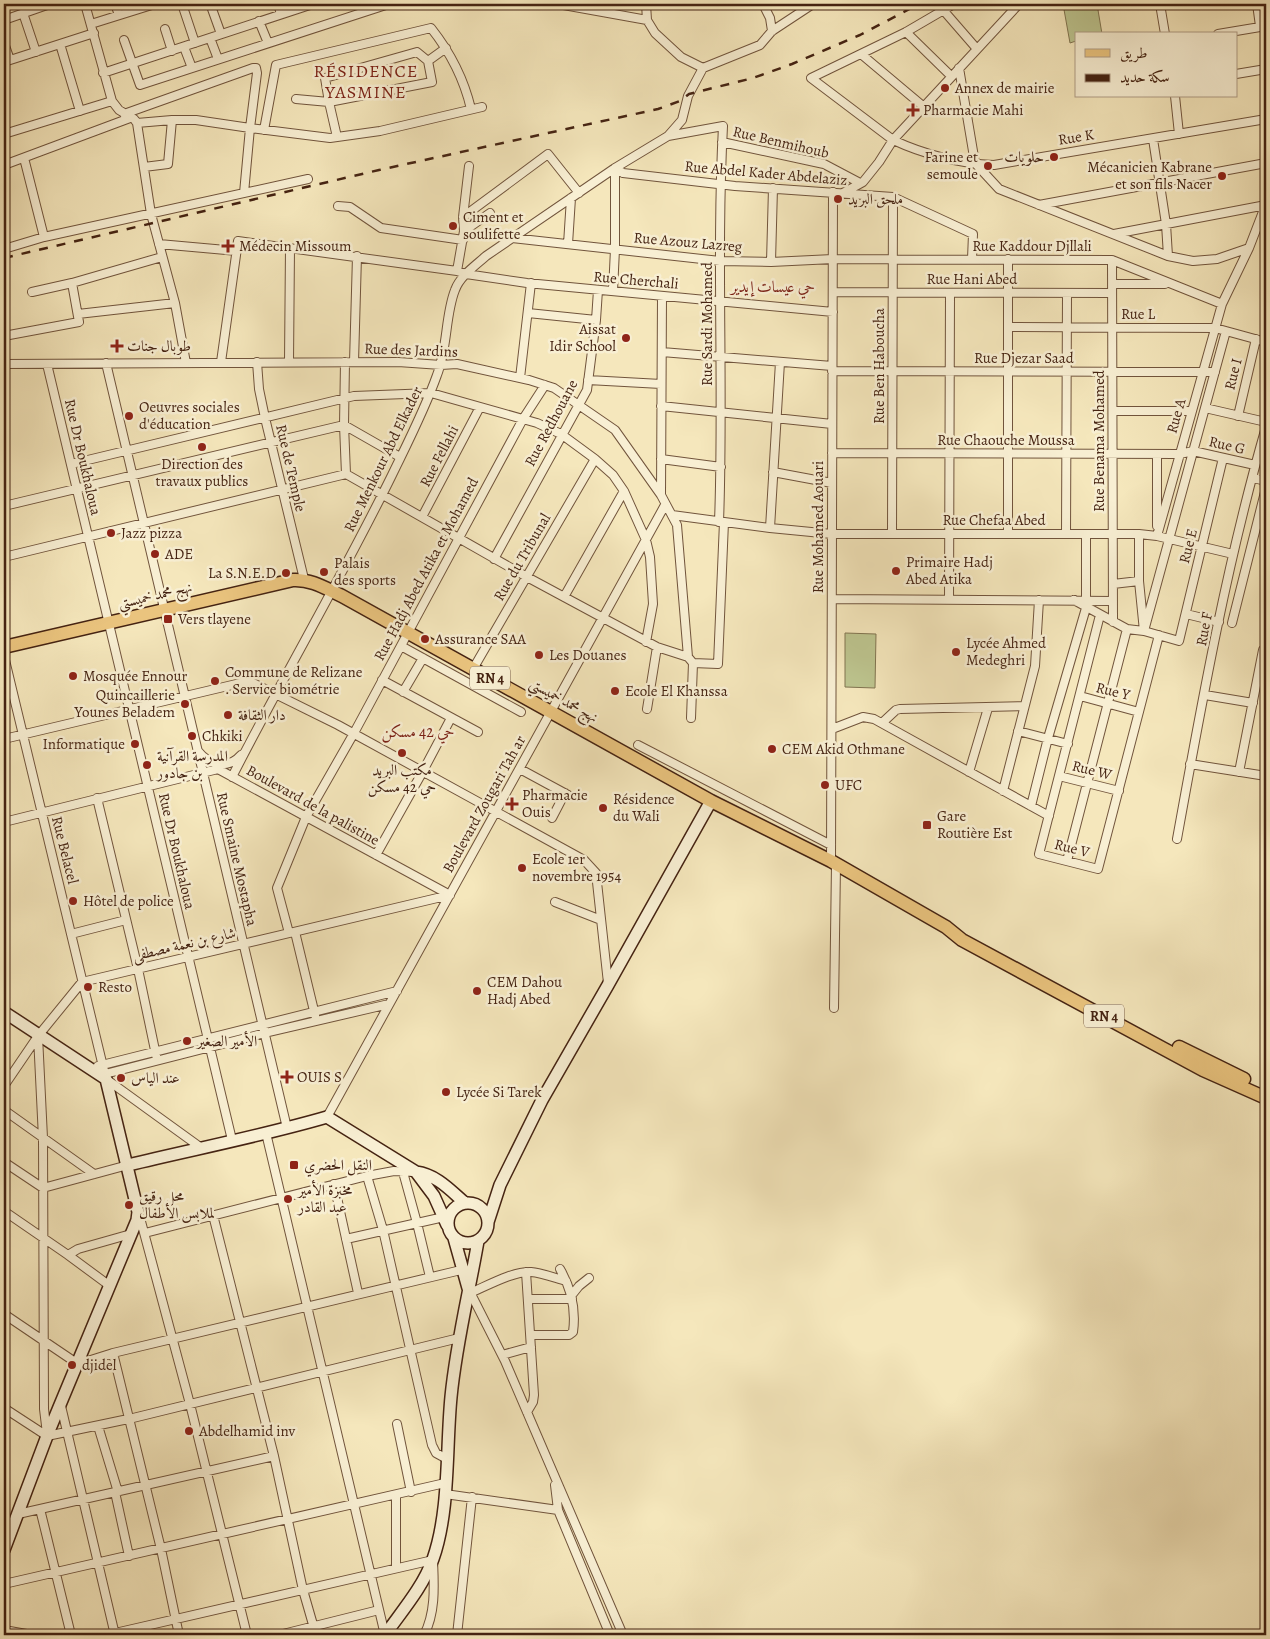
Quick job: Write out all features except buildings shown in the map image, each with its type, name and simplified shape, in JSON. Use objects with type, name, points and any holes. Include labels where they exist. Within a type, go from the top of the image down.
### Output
[{"type":"main road","name":"نهج محمد خميستي","points":[[4,647],[164,609],[292,580],[304,579],[333,591],[710,801],[834,863],[946,927]]},
{"type":"main road","name":"RN 4","points":[[946,927],[966,934],[1183,1050],[1266,1090]]},
{"type":"main road","name":"RN 4","points":[[946,927],[962,940],[1204,1070],[1266,1098]]},
{"type":"street","points":[[4,20],[50,4]]},
{"type":"street","points":[[85,4],[112,101],[130,118],[144,167],[151,214],[175,303],[186,363]]},
{"type":"street","points":[[115,4],[119,15]]},
{"type":"street","points":[[91,24],[154,4]]},
{"type":"street","points":[[182,4],[194,43]]},
{"type":"street","points":[[278,4],[281,14]]},
{"type":"street","points":[[104,73],[313,4]]},
{"type":"street","points":[[124,40],[140,85],[389,4]]},
{"type":"street","points":[[558,4],[604,8],[647,20]]},
{"type":"street","points":[[646,4],[647,20],[655,33],[681,57],[703,68]]},
{"type":"street","points":[[763,4],[770,18],[772,30]]},
{"type":"street","points":[[668,136],[682,120],[688,96],[703,68],[760,45],[772,30],[813,4]]},
{"type":"street","points":[[924,106],[861,54],[906,32],[954,4]]},
{"type":"street","points":[[843,193],[860,183],[879,162],[893,140],[1019,4]]},
{"type":"street","points":[[1160,4],[1165,32]]},
{"type":"street","points":[[1229,32],[1263,26],[1257,4]]},
{"type":"street","points":[[212,9],[221,34]]},
{"type":"street","points":[[944,11],[977,49]]},
{"type":"street","points":[[23,13],[36,52]]},
{"type":"street","points":[[259,21],[268,42]]},
{"type":"street","points":[[264,130],[276,65],[431,28],[446,48],[466,90],[471,109]]},
{"type":"street","points":[[165,29],[172,51]]},
{"type":"street","points":[[906,32],[952,76]]},
{"type":"street","points":[[4,43],[7,61],[94,33]]},
{"type":"street","points":[[210,38],[218,59]]},
{"type":"street","points":[[60,44],[80,111]]},
{"type":"street","points":[[184,47],[192,68]]},
{"type":"street","points":[[428,61],[446,48]]},
{"type":"street","points":[[296,99],[329,102],[432,82],[428,61],[417,52],[325,78],[329,102],[337,137]]},
{"type":"street","name":"Rue K","points":[[861,54],[811,78],[893,140],[907,147],[975,163],[994,165],[1266,119]]},
{"type":"street","points":[[4,165],[130,118],[252,68],[257,70],[258,73],[250,128],[244,193]]},
{"type":"street","points":[[959,68],[975,163],[999,189],[1168,256],[1193,261],[1217,259],[1249,248]]},
{"type":"street","points":[[1238,74],[1266,69]]},
{"type":"street","points":[[1175,98],[1179,134]]},
{"type":"street","points":[[4,134],[112,101]]},
{"type":"street","points":[[130,118],[196,120],[330,138],[380,132],[482,107]]},
{"type":"street","points":[[144,167],[168,164],[172,120]]},
{"type":"street","name":"Rue Sardi Mohamed","points":[[668,136],[723,126],[720,184],[722,522],[718,664],[690,660]]},
{"type":"street","name":"Rue Menkour Abd Elkader","points":[[232,776],[333,591],[431,393],[441,365],[455,289],[466,274],[486,256],[615,168],[668,136]]},
{"type":"street","points":[[1153,139],[1166,224],[1168,256]]},
{"type":"street","name":"Rue Benmihoub","points":[[722,142],[824,164],[860,183]]},
{"type":"street","points":[[463,217],[548,154],[579,193]]},
{"type":"street","points":[[24,158],[44,236]]},
{"type":"street","points":[[1039,205],[1266,164]]},
{"type":"street","points":[[457,270],[464,232],[463,217],[469,166]]},
{"type":"street","points":[[613,291],[616,248],[615,168]]},
{"type":"street","name":"Rue Abdel Kader Abdelaziz","points":[[615,168],[623,173],[720,184],[893,198],[973,234],[972,259]]},
{"type":"street","points":[[4,249],[44,236],[308,179]]},
{"type":"street","points":[[771,262],[773,188]]},
{"type":"street","name":"Rue Mohamed Aouari","points":[[833,192],[831,845],[834,863],[834,1008]]},
{"type":"street","points":[[568,244],[571,198]]},
{"type":"street","name":"Rue Ben Haboucha","points":[[892,534],[893,198]]},
{"type":"street","points":[[1114,234],[1266,205]]},
{"type":"street","name":"Rue A","points":[[1157,536],[1222,304],[1249,248],[1266,205]]},
{"type":"street","points":[[338,206],[350,207],[381,228],[463,240]]},
{"type":"street","points":[[464,232],[490,213]]},
{"type":"street","name":"Rue Azouz Lazreg","points":[[512,238],[720,260],[771,262],[833,259]]},
{"type":"street","name":"Rue Cherchali","points":[[237,251],[238,241],[457,270],[466,274],[531,283],[833,312]]},
{"type":"street","points":[[160,244],[237,251],[221,362]]},
{"type":"street","points":[[289,362],[290,248]]},
{"type":"street","points":[[346,474],[345,398],[357,256]]},
{"type":"street","points":[[32,292],[72,283],[162,257]]},
{"type":"street","name":"Rue Kaddour Djllali","points":[[833,259],[1112,260],[1222,304]]},
{"type":"street","points":[[1008,259],[1008,534]]},
{"type":"street","name":"Rue Benama Mohamed","points":[[1112,260],[1113,622]]},
{"type":"street","points":[[4,336],[79,322],[72,283]]},
{"type":"street","points":[[520,378],[531,283]]},
{"type":"street","points":[[1112,284],[1174,284]]},
{"type":"street","name":"Rue Redhouane","points":[[494,559],[561,434],[579,406],[586,390],[596,320],[598,290]]},
{"type":"street","name":"Rue Hani Abed","points":[[833,292],[1112,293]]},
{"type":"street","points":[[950,292],[950,600]]},
{"type":"street","points":[[1066,534],[1067,293]]},
{"type":"street","points":[[661,495],[662,296]]},
{"type":"street","points":[[78,314],[175,303]]},
{"type":"street","points":[[528,313],[596,320]]},
{"type":"street","name":"Rue L","points":[[1008,327],[1215,328],[1266,342]]},
{"type":"street","points":[[1144,631],[1226,332]]},
{"type":"street","name":"Rue I","points":[[1238,416],[1256,339]]},
{"type":"street","name":"Rue Djezar Saad","points":[[662,352],[780,362],[832,369],[893,372],[1215,372]]},
{"type":"street","name":"Rue des Jardins","points":[[4,364],[221,362],[457,364],[520,378],[554,388],[615,430],[661,495],[677,525],[690,660],[691,718]]},
{"type":"street","name":"Rue de Temple","points":[[257,362],[259,388],[270,442],[304,579]]},
{"type":"street","points":[[770,528],[780,362]]},
{"type":"street","name":"Rue Smaine Mostapha","points":[[106,363],[287,1128]]},
{"type":"street","name":"Rue Dr Boukhaloua","points":[[47,364],[232,1140]]},
{"type":"street","points":[[588,380],[662,384]]},
{"type":"street","name":"Rue Hadj Abed Atika et Mohamed","points":[[317,1022],[292,933],[277,888],[306,817],[354,733],[523,419],[545,385]]},
{"type":"street","points":[[70,464],[354,396],[431,393],[537,423],[561,434],[595,459],[613,475],[624,490],[646,540],[650,557],[653,604],[646,642]]},
{"type":"street","points":[[661,406],[832,424]]},
{"type":"street","name":"Rue Fellahi","points":[[422,518],[480,407]]},
{"type":"street","points":[[1112,411],[1205,410],[1266,422]]},
{"type":"street","points":[[4,506],[344,425],[400,456]]},
{"type":"street","name":"Rue F","points":[[1177,839],[1190,764],[1233,554],[1266,427]]},
{"type":"street","name":"Rue Chaouche Moussa","points":[[832,453],[1180,454],[1193,451]]},
{"type":"street","name":"Rue G","points":[[1193,451],[1255,465]]},
{"type":"street","points":[[1157,454],[1157,536]]},
{"type":"street","name":"Rue E","points":[[1159,635],[1179,641],[1224,458]]},
{"type":"street","name":"Rue du Tribunal","points":[[473,669],[595,459]]},
{"type":"street","points":[[661,459],[721,467]]},
{"type":"street","points":[[773,472],[832,483]]},
{"type":"street","points":[[4,557],[346,474],[494,559],[646,642],[690,660]]},
{"type":"street","points":[[1252,478],[1266,481]]},
{"type":"street","points":[[1232,623],[1266,488]]},
{"type":"street","points":[[564,597],[624,490]]},
{"type":"street","name":"Boulevard Zougari Tah ar","points":[[327,1117],[666,505]]},
{"type":"street","name":"Rue Chefaa Abed","points":[[672,516],[832,534],[1138,534],[1157,536],[1233,554]]},
{"type":"street","points":[[1031,806],[1086,604],[1086,534]]},
{"type":"street","points":[[1138,534],[1138,582],[1144,631]]},
{"type":"street","points":[[1113,584],[1138,582]]},
{"type":"street","points":[[832,599],[1074,600],[1086,604],[1100,616],[1127,629],[1159,635],[1119,791]]},
{"type":"street","points":[[1003,791],[1035,666],[1039,600]]},
{"type":"street","points":[[1086,604],[1113,600]]},
{"type":"street","points":[[1186,614],[1219,622]]},
{"type":"street","points":[[832,728],[863,717],[874,718],[1049,816],[1100,616]]},
{"type":"street","points":[[1067,861],[1127,629]]},
{"type":"street","points":[[401,646],[521,712]]},
{"type":"street","points":[[648,709],[656,647]]},
{"type":"street","points":[[1239,772],[1263,650],[1266,650]]},
{"type":"street","name":"Rue Belacel","points":[[4,656],[106,1077]]},
{"type":"street","points":[[403,692],[423,658]]},
{"type":"street","points":[[382,680],[478,732]]},
{"type":"street","points":[[4,739],[249,681],[354,733],[584,860],[596,873],[608,985]]},
{"type":"street","points":[[1205,695],[1253,703]]},
{"type":"street","name":"Rue Y","points":[[1080,696],[1139,712]]},
{"type":"street","points":[[882,723],[896,710],[900,709],[1024,706]]},
{"type":"street","points":[[969,772],[988,708]]},
{"type":"street","points":[[376,855],[424,771],[451,718]]},
{"type":"street","points":[[1018,731],[1068,744]]},
{"type":"street","points":[[638,745],[831,845]]},
{"type":"street","points":[[197,750],[211,763],[220,765],[230,763],[239,758],[245,751]]},
{"type":"street","points":[[1190,764],[1239,772],[1266,773]]},
{"type":"street","name":"Boulevard de la palistine","points":[[4,822],[218,769],[450,895]]},
{"type":"street","points":[[520,769],[566,794],[552,818]]},
{"type":"street","name":"Rue W","points":[[1059,776],[1119,791]]},
{"type":"street","name":"Rue V","points":[[1049,816],[1039,854],[1098,869],[1119,791]]},
{"type":"street","points":[[97,798],[138,969],[157,1061]]},
{"type":"street","points":[[385,1635],[419,1587],[433,1560],[438,1542],[445,1489],[451,1395],[459,1338],[478,1241],[485,1234],[500,1185],[542,1100],[710,801]]},
{"type":"street","name":"شارع بن نعمة مصطفى","points":[[82,982],[450,895]]},
{"type":"street","points":[[555,902],[601,920]]},
{"type":"street","points":[[71,934],[126,920]]},
{"type":"street","points":[[4,1086],[38,1036],[82,982]]},
{"type":"street","points":[[89,1069],[102,1064],[397,991]]},
{"type":"street","points":[[106,1077],[210,1047],[390,1004]]},
{"type":"street","points":[[4,1012],[89,1069],[106,1077],[200,1147]]},
{"type":"street","points":[[38,1036],[43,1138],[43,1341],[44,1409],[47,1436]]},
{"type":"street","points":[[106,1077],[138,1212],[173,1338],[247,1635]]},
{"type":"street","points":[[4,1110],[94,1174]]},
{"type":"street","points":[[4,1162],[43,1188],[128,1165],[327,1117],[416,1172],[434,1196],[446,1221],[448,1230],[454,1238],[469,1291],[502,1355],[623,1635]]},
{"type":"street","points":[[266,1133],[385,1635]]},
{"type":"street","points":[[145,1233],[366,1176],[394,1171],[416,1172],[439,1180],[465,1203]]},
{"type":"street","points":[[403,1172],[430,1277]]},
{"type":"street","points":[[366,1176],[383,1230],[434,1449],[439,1456],[447,1459]]},
{"type":"street","points":[[334,1184],[358,1294]]},
{"type":"street","points":[[480,1208],[500,1185]]},
{"type":"street","points":[[446,1221],[454,1208],[465,1203],[473,1204],[480,1208],[486,1214],[488,1222]]},
{"type":"street","points":[[4,1211],[110,1286]]},
{"type":"street","points":[[4,1550],[47,1436],[110,1286],[138,1212]]},
{"type":"street","points":[[213,1215],[274,1456],[303,1590],[315,1631]]},
{"type":"street","points":[[346,1239],[417,1223],[446,1221]]},
{"type":"street","points":[[68,1255],[78,1250],[131,1234]]},
{"type":"street","points":[[454,1238],[466,1243],[478,1241]]},
{"type":"street","points":[[530,1335],[572,1333],[574,1329],[571,1297],[566,1280],[560,1269]]},
{"type":"street","points":[[78,1364],[173,1338],[462,1270]]},
{"type":"street","points":[[469,1291],[526,1272],[566,1280]]},
{"type":"street","points":[[526,1272],[534,1398],[532,1406],[526,1412]]},
{"type":"street","points":[[571,1297],[579,1286],[589,1278]]},
{"type":"street","points":[[529,1299],[571,1297]]},
{"type":"street","points":[[4,1314],[78,1364]]},
{"type":"street","points":[[4,1408],[47,1436],[129,1419],[459,1338]]},
{"type":"street","points":[[502,1355],[531,1347]]},
{"type":"street","points":[[113,1353],[161,1549],[179,1635]]},
{"type":"street","points":[[61,1406],[115,1634],[433,1560]]},
{"type":"street","points":[[397,1424],[411,1492]]},
{"type":"street","points":[[98,1426],[116,1492],[129,1556]]},
{"type":"street","points":[[18,1514],[274,1456]]},
{"type":"street","points":[[554,1475],[558,1510],[610,1635]]},
{"type":"street","points":[[4,1584],[411,1492],[445,1489],[472,1497],[558,1510]]},
{"type":"street","points":[[396,1495],[396,1568]]},
{"type":"street","points":[[457,1635],[472,1497]]},
{"type":"street","points":[[40,1509],[71,1635]]},
{"type":"street","points":[[429,1635],[434,1584],[433,1560]]},
{"type":"street","points":[[279,1635],[315,1631],[378,1610]]},
{"type":"street","points":[[424,1635],[430,1621]]},
{"type":"street","points":[[4,1630],[32,1635]]},
{"type":"green space","points":[[1063,4],[1097,4],[1102,32],[1075,32],[1075,41],[1070,43]]},
{"type":"green space","points":[[845,633],[876,634],[875,688],[845,687]]},
{"type":"railway","points":[[4,258],[379,170],[658,109],[680,101],[689,94],[753,78],[792,64],[860,35],[919,4]]},
{"type":"place","name":"Annex de mairie","points":[[945,88]]},
{"type":"place","name":"Pharmacie Mahi","points":[[913,110]]},
{"type":"place","name":"حلويات","points":[[1054,157]]},
{"type":"place","name":"Farine et semoule","points":[[988,166]]},
{"type":"place","name":"Mécanicien Kabrane et son fils Nacer","points":[[1222,176]]},
{"type":"place","name":"ملحق البريد","points":[[838,199]]},
{"type":"place","name":"Ciment et soulifette","points":[[453,226]]},
{"type":"place","name":"Médecin Missoum","points":[[228,246]]},
{"type":"place","name":"Aissat Idir School","points":[[626,338]]},
{"type":"place","name":"طوبال جنات","points":[[117,346]]},
{"type":"place","name":"Oeuvres sociales d'éducation","points":[[129,416]]},
{"type":"place","name":"Direction des travaux publics","points":[[202,447]]},
{"type":"place","name":"Jazz pizza","points":[[111,533]]},
{"type":"place","name":"ADE","points":[[155,554]]},
{"type":"place","name":"Primaire Hadj Abed Atika","points":[[896,571]]},
{"type":"place","name":"Palais des sports","points":[[324,572]]},
{"type":"place","name":"La S.N.E.D","points":[[286,573]]},
{"type":"place","name":"Vers tlayene","points":[[168,619]]},
{"type":"place","name":"Assurance SAA","points":[[425,639]]},
{"type":"place","name":"Lycée Ahmed Medeghri","points":[[956,652]]},
{"type":"place","name":"Les Douanes","points":[[539,655]]},
{"type":"place","name":"Mosquée Ennour","points":[[73,676]]},
{"type":"place","name":"Commune de Relizane . Service biométrie","points":[[215,681]]},
{"type":"place","name":"Ecole El Khanssa","points":[[615,691]]},
{"type":"place","name":"Quincaillerie Younes Beladem","points":[[185,704]]},
{"type":"place","name":"دار الثقافة","points":[[228,715]]},
{"type":"place","name":"Chkiki","points":[[192,736]]},
{"type":"place","name":"Informatique","points":[[135,744]]},
{"type":"place","name":"CEM Akid Othmane","points":[[772,749]]},
{"type":"place","name":"مكتب البريد حي 42 مسكن","points":[[402,753]]},
{"type":"place","name":"المدرسة القرآنية بن جادور","points":[[147,765]]},
{"type":"place","name":"UFC","points":[[825,785]]},
{"type":"place","name":"Pharmacie Ouis","points":[[512,804]]},
{"type":"place","name":"Résidence du Wali","points":[[603,808]]},
{"type":"place","name":"Gare Routière Est","points":[[927,825]]},
{"type":"place","name":"Ecole 1er novembre 1954","points":[[522,868]]},
{"type":"place","name":"Hôtel de police","points":[[73,901]]},
{"type":"place","name":"Resto","points":[[88,987]]},
{"type":"place","name":"CEM Dahou Hadj Abed","points":[[477,991]]},
{"type":"place","name":"الأمير الصغير","points":[[187,1041]]},
{"type":"place","name":"OUIS S","points":[[287,1077]]},
{"type":"place","name":"عند الياس","points":[[121,1078]]},
{"type":"place","name":"Lycée Si Tarek","points":[[446,1092]]},
{"type":"place","name":"النقل الحضري","points":[[294,1165]]},
{"type":"place","name":"مخبزة الأمير عبد القادر","points":[[288,1199]]},
{"type":"place","name":"محل رقيق لملابس الأطفال","points":[[129,1205]]},
{"type":"place","name":"djidel","points":[[72,1365]]},
{"type":"place","name":"Abdelhamid inv","points":[[189,1431]]},
{"type":"district","name":"RÉSIDENCE YASMINE","points":[[366,81]]},
{"type":"district","name":"حي عيسات إيدير","points":[[773,287]]},
{"type":"district","name":"حي 42 مسكن","points":[[418,732]]}]
